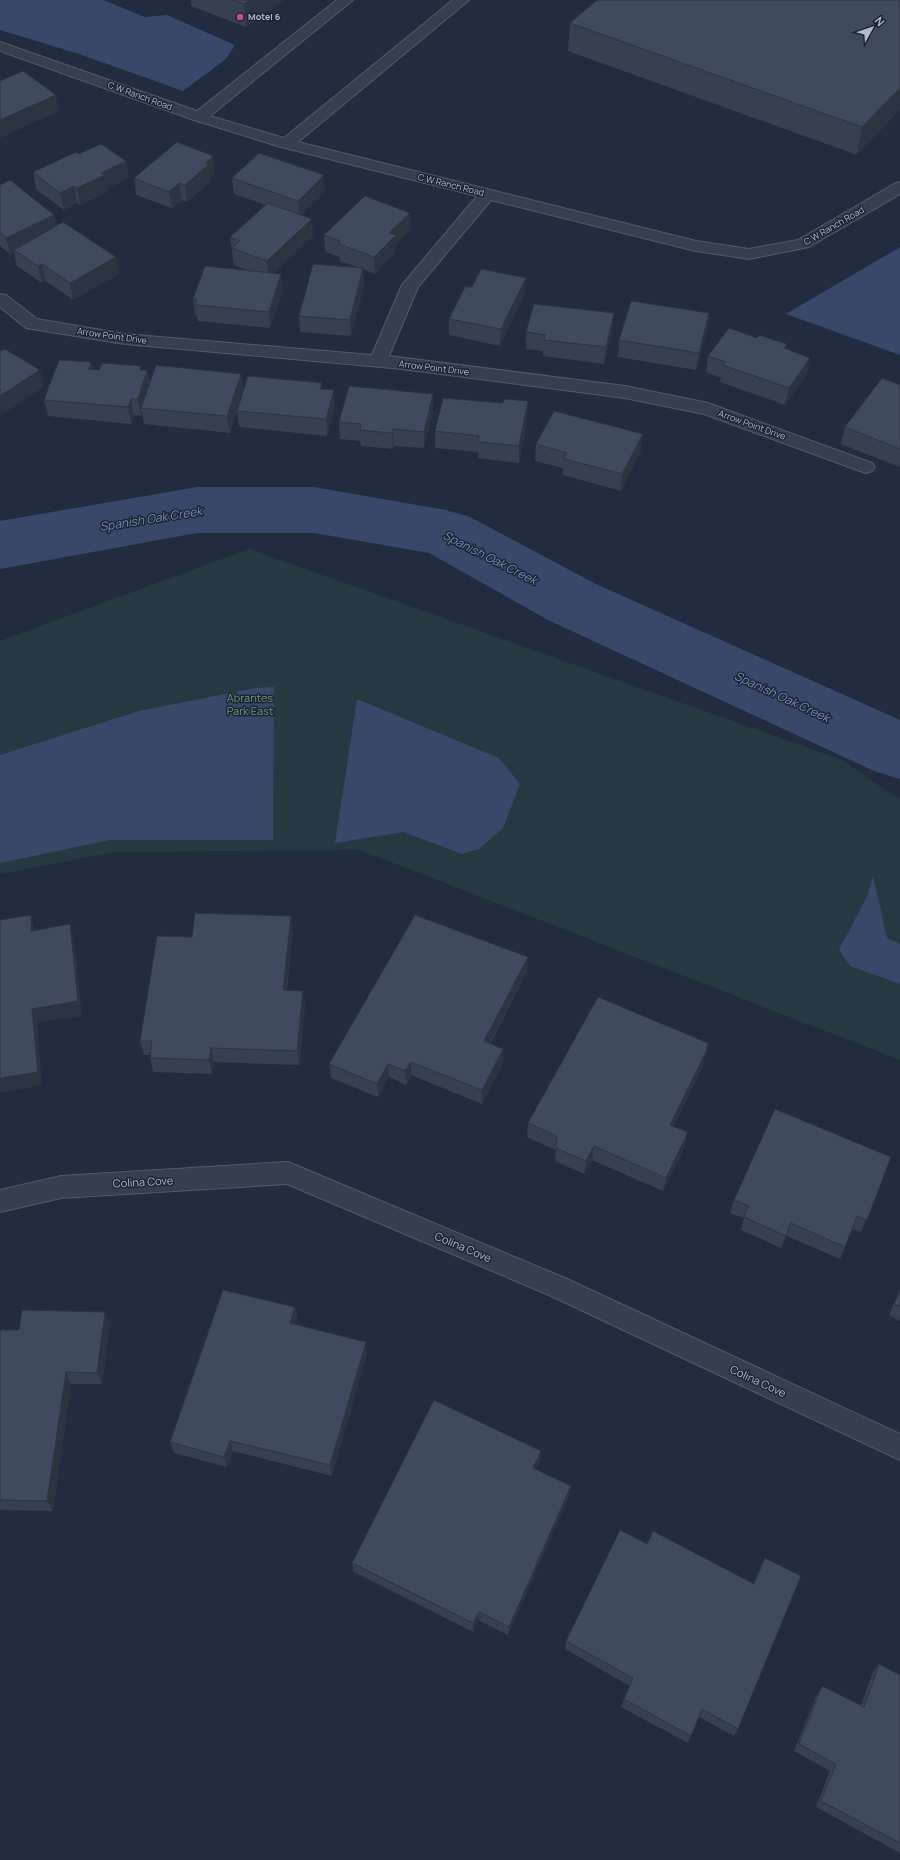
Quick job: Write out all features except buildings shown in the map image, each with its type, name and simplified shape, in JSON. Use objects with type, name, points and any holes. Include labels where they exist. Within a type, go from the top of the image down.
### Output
[{"type":"street","points":[[199,117],[346,0]]},
{"type":"street","points":[[286,144],[462,0]]},
{"type":"street","name":"C W Ranch Road","points":[[0,46],[199,117],[286,144],[696,246],[749,254],[803,244],[900,187]]},
{"type":"street","points":[[378,361],[410,285],[488,194]]},
{"type":"street","name":"Arrow Point Drive","points":[[0,299],[32,324],[125,339],[378,361],[625,392],[708,409],[866,467]]},
{"type":"street","name":"Colina Cove","points":[[0,1201],[61,1187],[288,1173],[558,1287],[900,1447]]},
{"type":"green space","name":"Abrantes Park East","points":[[249,549],[842,760],[900,800],[900,1060],[360,850],[114,852],[0,874],[0,641]]},
{"type":"water","points":[[0,0],[103,0],[145,17],[167,15],[235,45],[226,59],[183,91],[79,54],[0,30]]},
{"type":"water","points":[[900,247],[900,355],[786,314]]},
{"type":"water","points":[[274,687],[273,840],[110,840],[0,863],[0,755],[139,711],[255,688]]},
{"type":"water","points":[[357,699],[499,758],[520,784],[503,828],[479,849],[462,854],[403,832],[335,843]]},
{"type":"water","points":[[873,876],[887,938],[900,944],[900,984],[850,966],[839,950],[867,896]]},
{"type":"waterway","name":"Spanish Oak Creek","points":[[0,545],[197,510],[314,510],[446,533],[572,602],[900,751]]},
{"type":"place","name":"Motel 6","points":[[240,17]]}]
